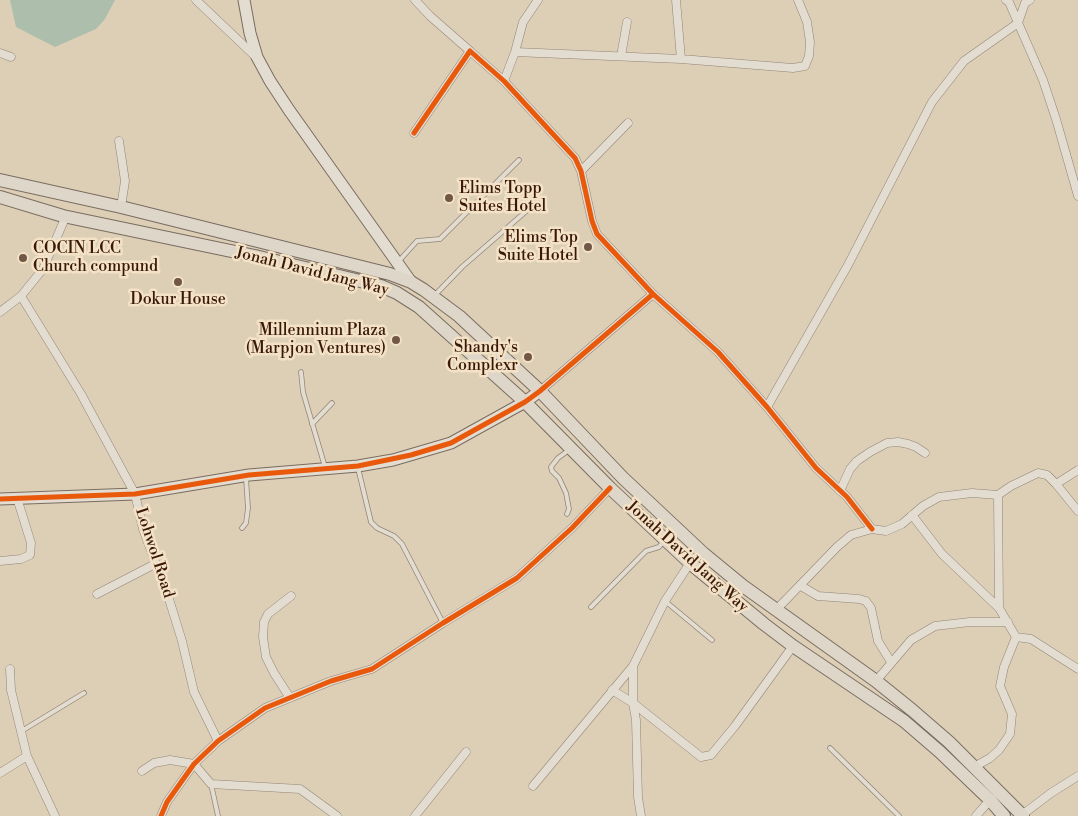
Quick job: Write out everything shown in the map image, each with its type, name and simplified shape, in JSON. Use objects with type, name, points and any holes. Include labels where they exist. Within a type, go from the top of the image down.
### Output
[{"type":"main road","points":[[0,180],[121,207],[390,274],[411,282],[459,316],[540,391],[623,478],[704,554],[743,586],[876,681],[912,710],[974,767],[1022,816]]},
{"type":"main road","name":"Jonah David Jang Way","points":[[0,197],[66,216],[255,256],[381,286],[397,293],[419,307],[525,402],[610,488],[690,563],[793,646],[904,721],[990,800],[1004,816]]},
{"type":"street","points":[[196,0],[257,57]]},
{"type":"street","points":[[244,0],[257,57],[289,110],[411,282]]},
{"type":"street","points":[[415,0],[430,16],[504,81],[575,158],[581,171],[592,221],[597,234],[653,294],[718,352],[816,468],[840,491],[872,529]]},
{"type":"street","points":[[504,81],[515,52],[523,22],[538,0]]},
{"type":"street","points":[[676,0],[681,59]]},
{"type":"street","points":[[515,52],[681,59],[793,68],[805,66],[809,56],[810,42],[807,22],[798,0]]},
{"type":"street","points":[[1006,0],[1043,80],[1078,196]]},
{"type":"street","points":[[766,408],[848,265],[932,102],[964,61],[1018,23],[1025,3],[1030,0]]},
{"type":"street","points":[[621,56],[627,22]]},
{"type":"street","points":[[414,133],[470,51]]},
{"type":"street","points":[[0,52],[11,57]]},
{"type":"street","points":[[581,171],[628,123]]},
{"type":"street","points":[[119,141],[125,181],[121,207]]},
{"type":"street","points":[[0,312],[21,296],[43,269],[66,216]]},
{"type":"street","points":[[0,499],[135,494],[246,476],[358,466],[451,444],[525,402],[540,391],[653,294]]},
{"type":"street","name":"Lohwol Road","points":[[21,296],[81,394],[135,494],[143,529],[180,632],[194,692],[218,741]]},
{"type":"street","points":[[840,491],[850,469],[857,461],[887,444],[898,442],[908,444],[925,453]]},
{"type":"street","points":[[1056,484],[1078,470]]},
{"type":"street","points":[[776,610],[851,535],[872,529],[886,531],[902,524],[923,506],[939,497],[972,492],[998,495],[1011,486],[1038,473],[1047,475],[1078,511]]},
{"type":"street","points":[[161,816],[167,802],[194,764],[218,741],[265,708],[331,681],[372,670],[443,622],[517,578],[572,528],[610,488]]},
{"type":"street","points":[[998,495],[999,608]]},
{"type":"street","points":[[0,561],[20,559],[30,555],[30,543],[17,498]]},
{"type":"street","points":[[912,515],[942,554],[999,608],[1016,637],[1004,667],[1000,686],[1012,714],[1010,734],[999,750],[990,758],[974,767]]},
{"type":"street","points":[[533,786],[633,666],[665,600],[690,563]]},
{"type":"street","points":[[97,594],[155,564]]},
{"type":"street","points":[[801,586],[818,596],[866,601],[871,608],[878,641],[891,662]]},
{"type":"street","points":[[290,698],[266,656],[263,637],[264,622],[268,614],[291,596]]},
{"type":"street","points":[[876,681],[911,640],[936,626],[970,622],[1008,622]]},
{"type":"street","points":[[1016,637],[1030,639],[1078,669]]},
{"type":"street","points":[[612,690],[633,703],[696,754],[701,757],[711,755],[735,726],[793,646]]},
{"type":"street","points":[[633,666],[633,703],[636,720],[638,796],[641,816]]},
{"type":"street","points":[[10,669],[11,690],[27,756],[55,816]]},
{"type":"street","points":[[415,816],[466,752]]},
{"type":"street","points":[[0,773],[27,756]]},
{"type":"street","points":[[142,771],[154,763],[170,760],[194,764],[211,784],[300,789],[336,816]]},
{"type":"street","points":[[1022,816],[1051,792],[1078,776]]},
{"type":"street","points":[[976,816],[990,800]]},
{"type":"lane","points":[[397,264],[417,241],[440,239],[519,160]]},
{"type":"lane","points":[[434,297],[462,267],[531,207]]},
{"type":"lane","points":[[301,372],[303,392],[326,469]]},
{"type":"lane","points":[[312,424],[332,403]]},
{"type":"lane","points":[[567,514],[569,508],[566,493],[560,478],[552,471],[551,467],[558,458],[571,449]]},
{"type":"lane","points":[[358,466],[371,522],[377,528],[394,536],[402,544],[443,622]]},
{"type":"lane","points":[[242,528],[246,523],[248,508],[246,476]]},
{"type":"lane","points":[[591,607],[646,551],[658,548],[665,540]]},
{"type":"lane","points":[[665,600],[712,640]]},
{"type":"lane","points":[[20,732],[84,693]]},
{"type":"lane","points":[[830,748],[899,816]]},
{"type":"lane","points":[[211,784],[218,816]]},
{"type":"shaded area","points":[[10,0],[115,0],[105,19],[96,29],[55,47],[16,27]]},
{"type":"cycle path","points":[[414,133],[470,51],[504,81],[575,158],[581,171],[592,221],[597,234],[653,294],[718,352],[767,407],[816,468],[847,497],[872,529]]},
{"type":"cycle path","points":[[0,499],[135,494],[249,475],[358,466],[411,455],[451,443],[525,402],[540,391],[653,294]]},
{"type":"cycle path","points":[[161,816],[167,802],[194,764],[218,741],[265,708],[331,681],[372,669],[517,578],[572,528],[610,488]]},
{"type":"place","name":"Elims Topp Suites Hotel","points":[[449,198]]},
{"type":"place","name":"Elims Top Suite Hotel","points":[[588,247]]},
{"type":"place","name":"COCIN LCC Church compund","points":[[23,258]]},
{"type":"place","name":"Dokur House","points":[[178,282]]},
{"type":"place","name":"Millennium Plaza (Marpjon Ventures)","points":[[396,340]]},
{"type":"place","name":"Shandy's Complexr","points":[[528,357]]}]
